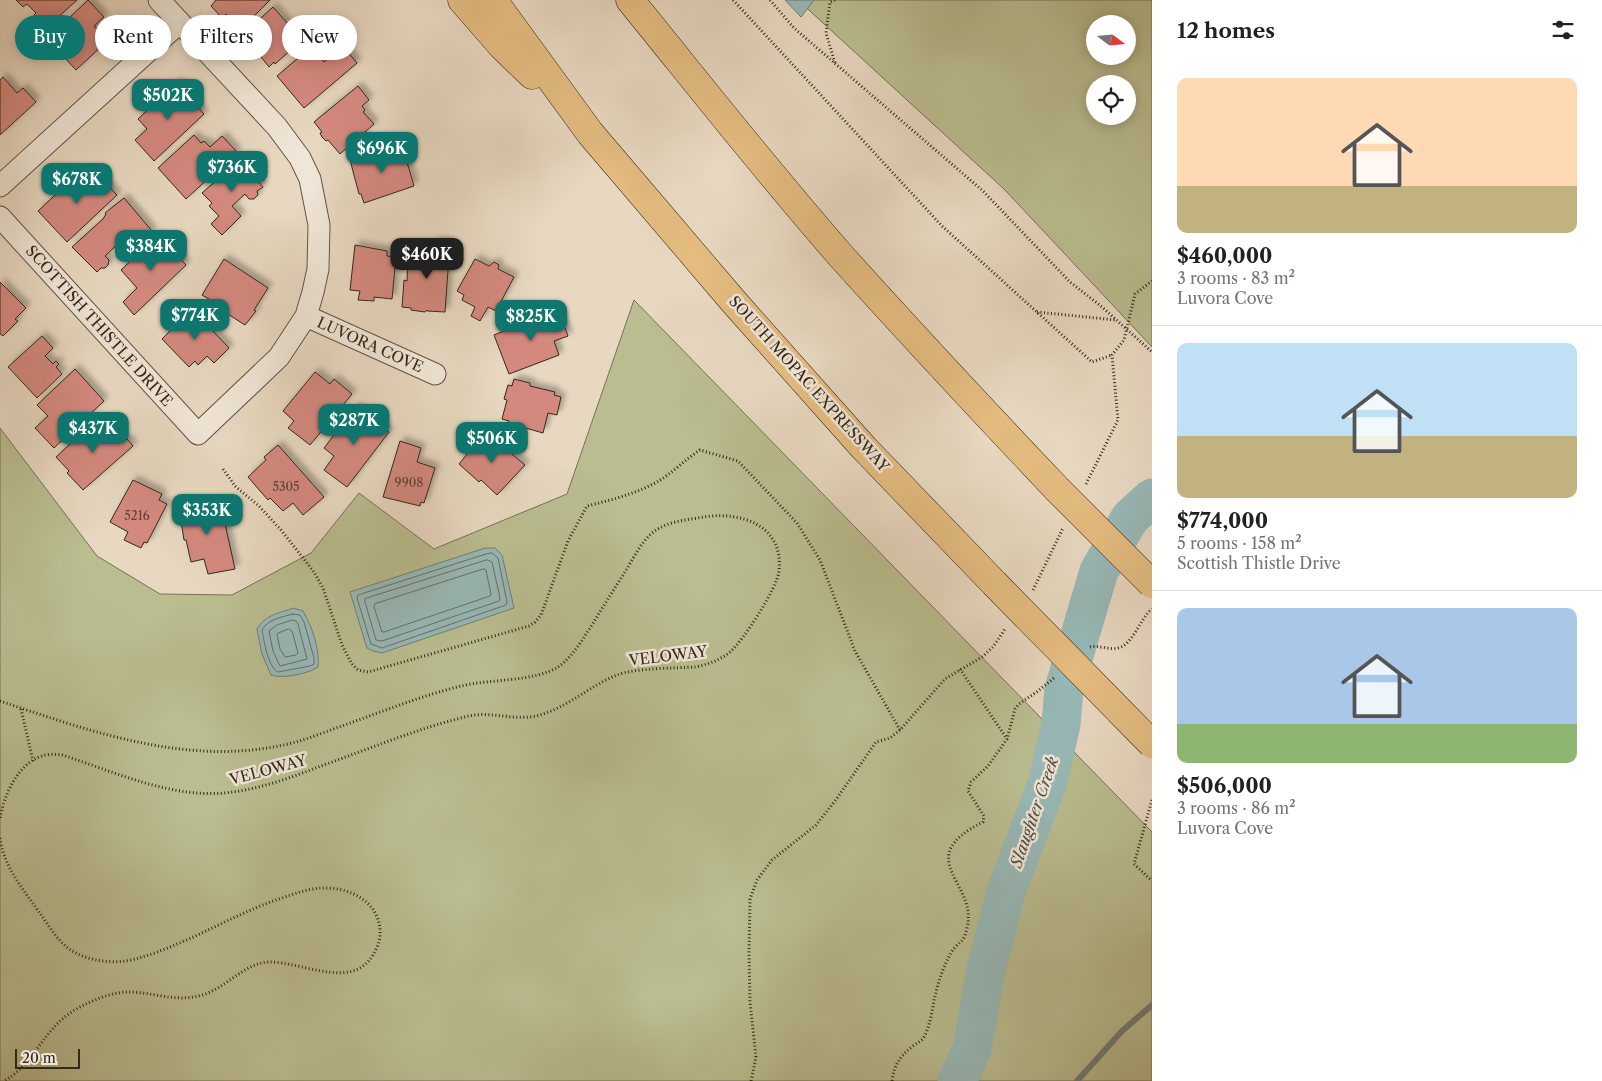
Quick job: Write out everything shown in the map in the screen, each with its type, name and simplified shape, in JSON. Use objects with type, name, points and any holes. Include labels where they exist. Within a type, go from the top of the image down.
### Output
[{"type":"highway","points":[[462,0],[502,46],[590,133]]},
{"type":"highway","name":"SOUTH MOPAC EXPRESSWAY","points":[[494,0],[590,133],[734,302],[864,448],[1152,744]]},
{"type":"highway","points":[[630,0],[840,255],[1056,489],[1152,584]]},
{"type":"street","points":[[159,0],[276,127],[300,158],[310,180],[318,215],[320,246],[316,276],[306,316]]},
{"type":"street","points":[[0,186],[179,23]]},
{"type":"street","name":"SCOTTISH THISTLE DRIVE","points":[[0,217],[198,434],[279,357],[306,316]]},
{"type":"street","name":"LUVORA COVE","points":[[306,316],[435,374]]},
{"type":"path","points":[[733,0],[942,226],[1092,362],[1112,355]]},
{"type":"path","points":[[770,0],[794,28],[983,191],[1070,282],[1117,320],[1152,352]]},
{"type":"path","points":[[835,0],[830,2],[826,33],[836,64]]},
{"type":"path","points":[[1127,329],[1135,294],[1152,280]]},
{"type":"path","points":[[1037,312],[1117,320]]},
{"type":"path","points":[[223,469],[235,486],[259,506],[281,530],[314,572],[323,588],[342,645],[352,664],[358,670],[368,672],[529,626],[541,615],[568,541],[587,506],[628,495],[658,482],[700,450],[738,462],[797,523],[820,560],[855,651],[900,730]]},
{"type":"path","name":"VELOWAY","points":[[0,701],[142,744],[207,752],[268,749],[298,742],[461,686],[530,676],[544,673],[557,667],[570,656],[581,642],[638,550],[651,535],[676,521],[713,515],[734,515],[760,526],[771,536],[776,548],[780,563],[779,574],[775,584],[745,634],[732,650],[720,659],[696,667],[619,674],[554,710],[535,716],[486,714],[467,716],[425,729],[298,775],[232,792],[198,793],[153,785],[62,755],[46,755],[33,761]]},
{"type":"path","points":[[1085,653],[1091,646],[1118,648],[1129,642],[1145,615],[1152,609]]},
{"type":"path","points":[[751,1081],[756,1057],[750,992],[750,900],[757,880],[772,860],[816,826],[876,742],[890,738],[900,730],[945,679],[982,657],[993,648],[1003,632]]},
{"type":"path","points":[[960,670],[1007,739]]},
{"type":"path","points":[[892,1081],[894,1069],[901,1056],[923,1039],[928,1029],[935,994],[947,961],[952,951],[964,940],[968,925],[967,902],[951,874],[949,851],[953,844],[967,830],[983,822],[984,816],[968,791],[972,782],[988,766],[1007,739],[1015,709],[1019,704],[1053,678],[1061,675]]},
{"type":"path","points":[[0,820],[7,794],[23,770],[33,761],[21,708]]},
{"type":"path","points":[[1152,800],[1134,864],[1152,881]]},
{"type":"path","points":[[0,838],[2,850],[10,870],[58,938],[68,948],[81,955],[95,959],[114,962],[133,960],[182,941],[263,905],[298,893],[321,888],[336,888],[360,897],[370,905],[380,922],[379,944],[368,962],[360,968],[347,972],[320,971],[268,962],[256,965],[209,994],[194,998],[129,992],[116,993],[87,1003],[58,1023],[21,1069],[4,1081]]},
{"type":"green space","points":[[798,0],[1152,0],[1152,347],[1004,189]]},
{"type":"green space","points":[[634,300],[1152,832],[1152,1081],[0,1081],[0,428],[97,556],[160,594],[232,595],[311,553],[359,493],[434,549],[567,494]]},
{"type":"water","points":[[785,0],[814,0],[801,17]]},
{"type":"water","points":[[485,548],[495,548],[502,555],[514,608],[382,653],[367,648],[350,592]]},
{"type":"water","points":[[294,608],[303,611],[315,638],[318,667],[295,675],[271,675],[262,654],[257,629],[268,618]]},
{"type":"building","points":[[16,0],[77,0],[60,15],[34,15],[36,13],[27,4],[23,7]]},
{"type":"building","points":[[88,0],[102,15],[95,15],[95,52],[76,70],[67,60],[85,60],[85,15],[72,15]]},
{"type":"building","points":[[216,0],[270,0],[255,15],[219,15],[211,6]]},
{"type":"building","points":[[273,7],[282,17],[282,58],[269,67],[263,60],[272,60],[272,15],[264,15]]},
{"type":"building","points":[[296,60],[322,60],[324,62],[326,60],[355,60],[357,63],[304,108],[277,76]]},
{"type":"building","points":[[3,77],[17,93],[23,88],[36,102],[0,135],[0,80]]},
{"type":"building","points":[[177,82],[195,101],[193,102],[204,114],[154,161],[135,140],[147,129],[138,119]]},
{"type":"building","points":[[358,86],[369,100],[362,106],[365,110],[363,112],[374,124],[340,154],[328,140],[326,141],[322,137],[320,133],[322,132],[314,122]]},
{"type":"building","points":[[194,135],[201,143],[204,141],[210,147],[222,136],[237,152],[186,199],[158,168]]},
{"type":"building","points":[[402,145],[414,186],[364,203],[361,194],[359,194],[350,160]]},
{"type":"building","points":[[244,156],[258,171],[253,176],[263,187],[257,191],[258,195],[254,199],[249,199],[245,194],[232,206],[241,216],[222,235],[211,224],[219,216],[209,206],[212,203],[202,193]]},
{"type":"building","points":[[79,173],[88,183],[97,174],[117,195],[67,242],[38,211]]},
{"type":"building","points":[[124,198],[152,231],[131,250],[122,240],[105,256],[109,260],[108,265],[97,272],[72,247],[103,219],[105,213]]},
{"type":"building","points":[[158,235],[169,244],[170,248],[186,265],[134,315],[123,302],[137,288],[121,270]]},
{"type":"building","points":[[434,242],[450,243],[445,312],[427,310],[425,312],[402,307],[404,280],[407,281],[408,254],[433,256]]},
{"type":"building","points":[[355,245],[387,251],[387,256],[396,257],[392,299],[374,297],[374,301],[358,300],[360,291],[350,290]]},
{"type":"building","points":[[224,259],[268,288],[254,310],[256,311],[245,325],[223,311],[224,308],[202,295]]},
{"type":"building","points":[[475,259],[489,266],[494,262],[499,265],[498,269],[514,277],[496,311],[488,307],[480,321],[471,316],[475,307],[462,300],[464,295],[457,291]]},
{"type":"building","points":[[0,282],[26,308],[15,319],[18,321],[3,336],[0,334]]},
{"type":"building","points":[[192,309],[229,348],[214,363],[207,356],[198,365],[195,361],[189,367],[162,339]]},
{"type":"building","points":[[558,310],[568,336],[554,341],[559,355],[509,374],[494,335]]},
{"type":"building","points":[[42,336],[53,348],[45,356],[53,364],[56,361],[59,364],[56,367],[62,374],[37,398],[8,367]]},
{"type":"building","points":[[75,369],[104,401],[54,448],[35,428],[48,416],[37,405]]},
{"type":"building","points":[[315,372],[330,384],[334,379],[352,394],[310,445],[288,428],[294,421],[283,411]]},
{"type":"building","points":[[514,379],[530,383],[530,386],[555,392],[554,395],[561,397],[557,415],[548,413],[543,433],[508,423],[509,421],[502,419],[507,400],[504,399],[508,385],[512,386]]},
{"type":"building","points":[[356,407],[389,432],[347,487],[324,470],[334,456],[324,448]]},
{"type":"building","points":[[95,421],[104,431],[108,427],[115,435],[118,433],[133,446],[83,490],[67,473],[69,471],[56,457]]},
{"type":"building","points":[[488,434],[525,465],[497,495],[481,480],[479,482],[459,464],[482,436],[484,438]]},
{"type":"building","points":[[400,441],[421,448],[417,462],[435,468],[424,503],[421,502],[420,506],[383,497]]},
{"type":"building","points":[[278,445],[324,497],[303,515],[293,503],[283,511],[270,498],[268,500],[248,477],[266,460],[264,457]]},
{"type":"building","points":[[133,480],[162,494],[159,500],[167,504],[147,543],[144,542],[141,548],[124,540],[128,532],[110,522]]},
{"type":"building","points":[[220,501],[235,569],[208,574],[204,559],[191,562],[186,540],[184,540],[179,509]]},
{"type":"waterway","name":"Slaughter Creek","points":[[957,1081],[972,1049],[986,969],[1007,889],[1048,781],[1061,724],[1064,689],[1099,571],[1130,518],[1152,498]]},
{"type":"waterway","points":[[1077,1081],[1122,1031],[1152,1005]]}]
